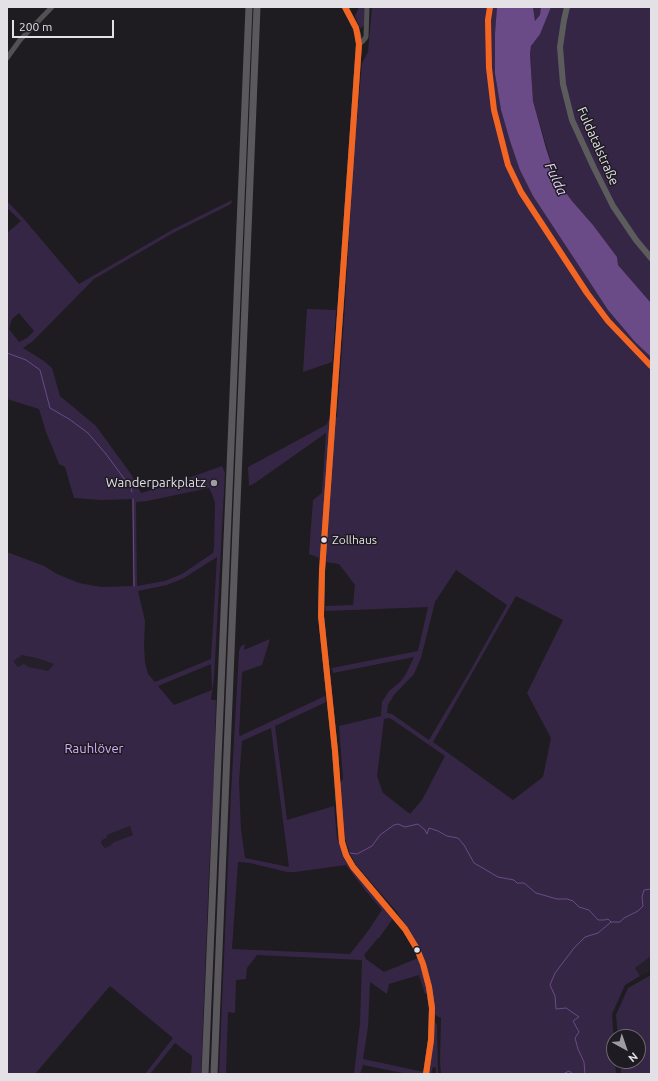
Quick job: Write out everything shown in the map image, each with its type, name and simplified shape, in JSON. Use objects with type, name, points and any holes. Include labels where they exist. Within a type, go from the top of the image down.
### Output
[{"type":"highway","points":[[205,1074],[249,7]]},
{"type":"highway","points":[[214,1074],[257,7]]},
{"type":"main road","points":[[345,7],[356,28],[359,44],[322,571],[321,616],[335,751],[342,842],[346,855],[352,866],[405,929],[417,949],[423,964],[430,987],[432,1008],[431,1040],[426,1074]]},
{"type":"main road","name":"Fuldatalstraße","points":[[567,7],[560,47],[563,84],[572,120],[613,206],[636,240],[651,258]]},
{"type":"street","points":[[7,58],[20,40],[52,7]]},
{"type":"street","points":[[359,44],[363,42],[366,37],[367,7]]},
{"type":"street","points":[[490,7],[488,20],[489,68],[494,110],[508,165],[520,192],[586,293],[608,321],[651,366]]},
{"type":"shaded area","points":[[21,655],[37,658],[54,664],[48,671],[18,667],[14,660]]},
{"type":"shaded area","points":[[130,826],[133,835],[114,842],[105,848],[101,843],[107,835]]},
{"type":"shaded area","points":[[651,956],[651,971],[640,976],[635,968]]},
{"type":"green space","points":[[359,7],[366,7],[364,25],[360,28],[355,16]]},
{"type":"green space","points":[[372,7],[497,7],[495,74],[501,110],[510,141],[533,196],[608,310],[635,342],[651,357],[651,956],[635,968],[640,976],[625,985],[612,1014],[613,1029],[606,1029],[606,1069],[616,1069],[616,1074],[441,1074],[441,1018],[435,1015],[416,943],[397,912],[356,865],[350,853],[345,839],[339,785],[343,779],[339,726],[381,716],[382,702],[389,691],[400,682],[406,674],[414,657],[333,673],[332,668],[418,651],[428,607],[326,611],[325,606],[353,605],[355,585],[339,564],[326,562],[309,554],[313,500],[322,493],[326,433],[249,486],[248,467],[326,425],[329,420],[337,417],[354,154],[362,63],[368,52]],"holes":[[[456,570],[507,605],[429,740],[392,714],[387,713],[388,705],[394,695],[414,674],[421,658],[435,602]],[[516,596],[563,620],[527,693],[551,738],[543,777],[513,800],[433,742]],[[389,718],[445,756],[422,800],[410,814],[383,793],[377,776],[384,719]]]},
{"type":"green space","points":[[533,7],[651,7],[651,303],[618,265],[617,257],[556,179],[533,101],[530,54],[535,21]]},
{"type":"green space","name":"Rauhlöver","points":[[232,200],[231,204],[173,233],[94,279],[33,341],[23,348],[44,361],[52,368],[60,396],[96,426],[131,474],[141,493],[166,486],[222,466],[225,473],[214,678],[211,700],[216,700],[201,1074],[191,1074],[192,1056],[175,1043],[150,1074],[145,1074],[173,1038],[110,986],[35,1074],[7,1074],[7,552],[44,566],[57,574],[79,583],[101,587],[133,586],[132,499],[101,500],[74,498],[65,467],[59,464],[46,432],[39,409],[7,399],[7,233],[21,221],[7,208],[7,201],[79,284],[172,230]],"holes":[[[19,313],[34,331],[27,338],[19,342],[9,329],[12,319]],[[209,488],[215,503],[213,553],[182,574],[165,581],[137,586],[136,502]],[[217,557],[211,659],[155,682],[148,674],[145,663],[145,621],[138,591],[167,585],[184,578]],[[21,655],[37,658],[54,664],[48,671],[28,667],[24,664],[18,667],[14,661]],[[211,664],[212,690],[174,705],[158,686]],[[130,826],[133,835],[114,842],[105,848],[101,843],[102,840],[106,838],[107,835]]]},
{"type":"green space","points":[[307,309],[336,310],[332,362],[303,372]]},
{"type":"green space","points":[[270,639],[262,665],[242,672],[240,736],[325,696],[326,702],[275,726],[287,820],[334,806],[337,838],[349,865],[394,917],[379,938],[364,955],[366,959],[384,972],[418,958],[429,993],[425,994],[419,975],[389,984],[387,994],[370,982],[368,1027],[363,1059],[424,1072],[424,1074],[408,1074],[363,1065],[360,1074],[354,1074],[360,1023],[362,960],[257,955],[247,968],[246,979],[236,980],[235,1013],[228,1012],[226,1074],[219,1074],[231,794],[239,651],[241,646],[245,644],[244,650]],"holes":[[[271,728],[289,867],[245,858],[241,830],[239,781],[242,741]],[[238,862],[250,863],[287,872],[346,865],[382,910],[350,954],[232,949]]]},
{"type":"green space","points":[[651,975],[651,1074],[621,1074],[621,1069],[646,1069],[646,1029],[617,1029],[616,1015],[628,988]]},
{"type":"green space","points":[[435,1022],[437,1025],[438,1074],[436,1074],[436,1068],[433,1067],[431,1074],[428,1074],[432,1052]]},
{"type":"water","name":"Fulda","points":[[497,7],[533,7],[535,21],[540,15],[541,7],[551,7],[540,34],[531,46],[530,54],[533,101],[546,148],[556,179],[617,257],[618,265],[651,303],[651,357],[635,342],[608,310],[533,196],[520,170],[501,110],[495,74],[495,33]]},
{"type":"waterway","points":[[7,353],[26,360],[40,370],[50,408],[69,419],[88,433],[106,454],[131,488],[132,492]]},
{"type":"waterway","points":[[133,499],[134,586]]},
{"type":"waterway","points":[[350,853],[357,854],[372,846],[380,835],[394,825],[398,824],[405,827],[418,824],[427,834],[429,828],[447,836],[458,838],[464,845],[474,863],[498,877],[514,880],[517,883],[524,883],[536,893],[557,899],[567,899],[573,901],[579,907],[589,910],[598,920],[608,919],[611,922]]},
{"type":"waterway","points":[[585,1074],[584,1062],[575,1038],[579,1032],[573,1021],[579,1017],[566,1008],[556,1009],[555,996],[550,985],[555,973],[574,948],[585,937],[598,933],[611,922],[620,922],[624,918],[638,911],[643,906],[642,897],[644,890],[651,889]]},
{"type":"waterway","points":[[563,1074],[569,1071],[573,1074]]},
{"type":"transit line","points":[[345,7],[356,28],[359,44],[322,571],[321,616],[335,751],[342,842],[346,855],[353,867],[405,929],[417,949],[423,964],[429,987],[432,1008],[431,1040],[426,1074]]},
{"type":"transit line","points":[[490,7],[488,20],[489,68],[494,110],[508,165],[521,192],[587,293],[608,321],[651,366]]},
{"type":"place","name":"Wanderparkplatz","points":[[214,483]]},
{"type":"place","name":"Zollhaus","points":[[324,540]]}]
